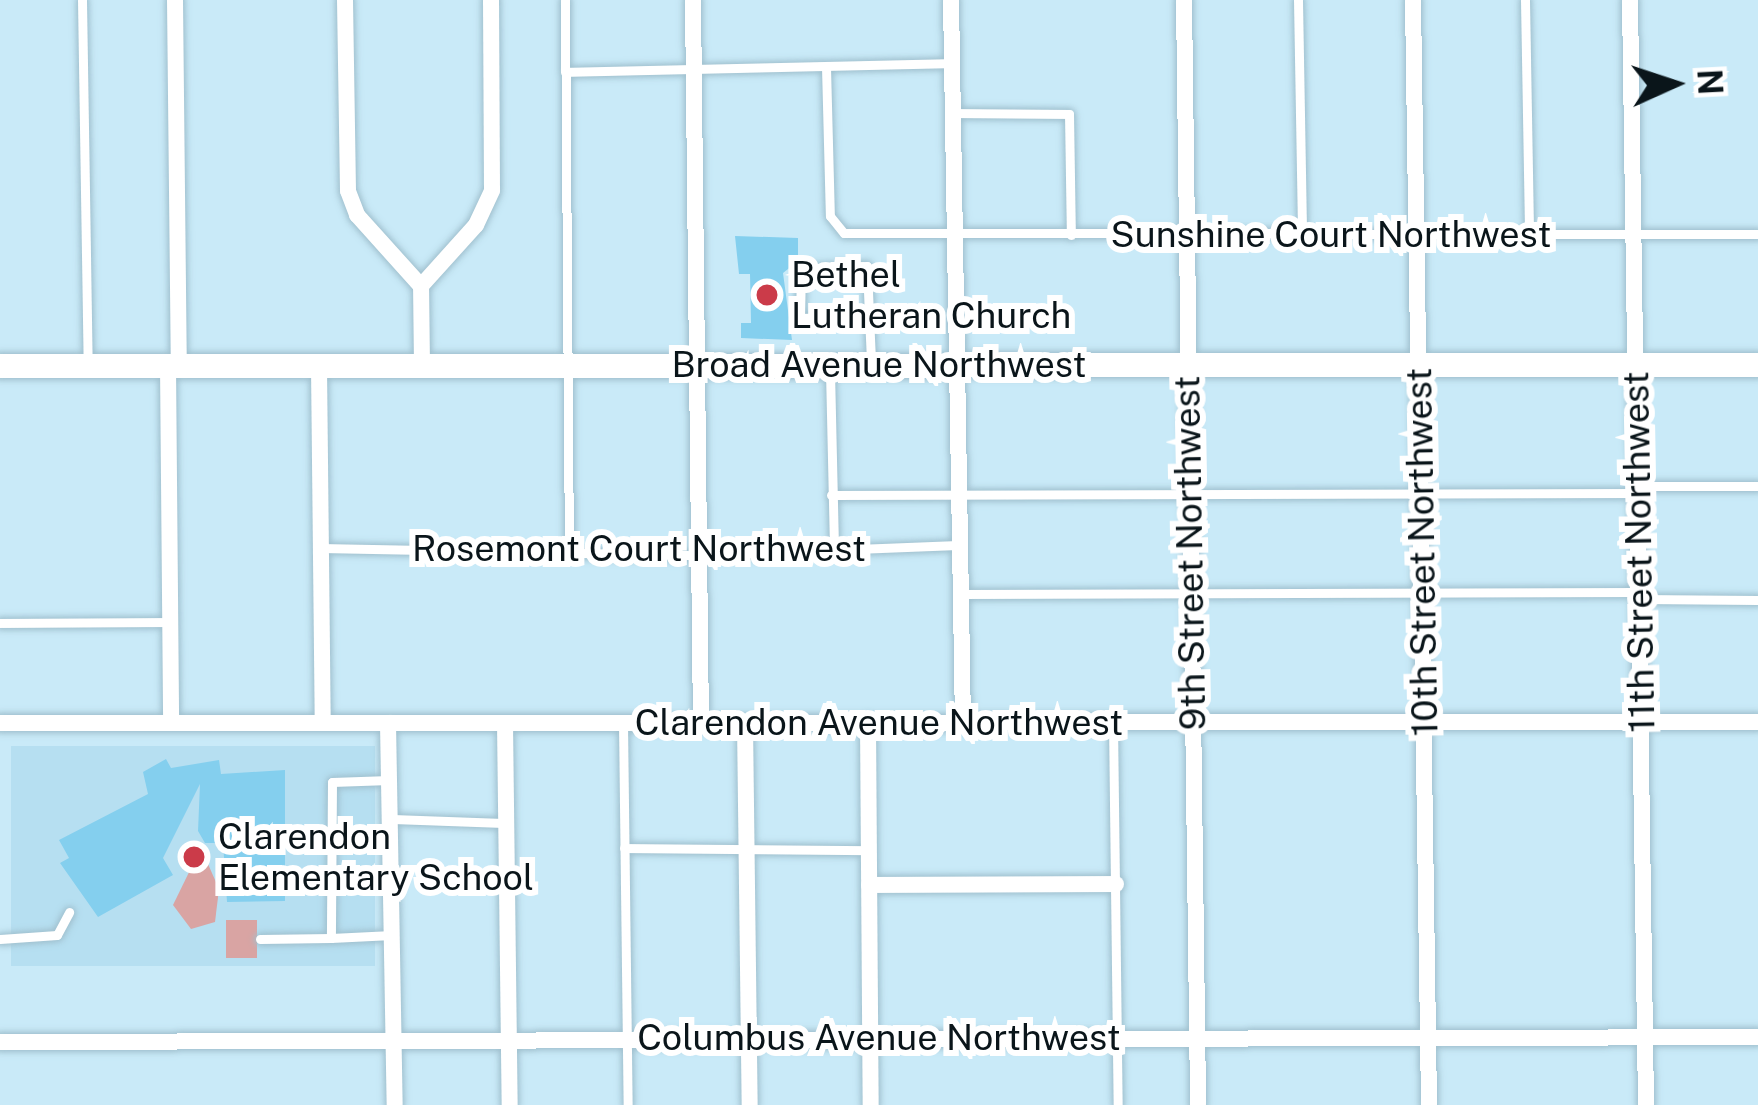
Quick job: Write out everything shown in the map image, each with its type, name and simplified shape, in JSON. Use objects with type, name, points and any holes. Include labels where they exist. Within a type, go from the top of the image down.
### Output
[{"type":"street","points":[[171,723],[175,0]]},
{"type":"street","points":[[344,0],[348,191],[357,214],[421,286],[422,365]]},
{"type":"street","points":[[421,286],[476,225],[492,190],[491,0]]},
{"type":"street","points":[[693,0],[700,723]]},
{"type":"street","points":[[951,0],[963,723]]},
{"type":"street","name":"9th Street Northwest","points":[[1184,0],[1198,1105]]},
{"type":"street","name":"10th Street Northwest","points":[[1413,0],[1429,1105]]},
{"type":"street","name":"11th Street Northwest","points":[[1630,0],[1646,1105]]},
{"type":"street","name":"Broad Avenue Northwest","points":[[0,367],[1758,365]]},
{"type":"street","points":[[319,366],[323,723]]},
{"type":"street","name":"Clarendon Avenue Northwest","points":[[0,722],[1758,722]]},
{"type":"street","points":[[868,722],[871,1105]]},
{"type":"street","points":[[388,723],[394,1105]]},
{"type":"street","points":[[506,723],[510,1105]]},
{"type":"street","points":[[745,723],[750,1105]]},
{"type":"street","points":[[869,885],[1116,884]]},
{"type":"street","name":"Columbus Avenue Northwest","points":[[0,1042],[1758,1037]]},
{"type":"lane","points":[[82,0],[88,366]]},
{"type":"lane","points":[[565,0],[569,553]]},
{"type":"lane","points":[[1298,0],[1302,235]]},
{"type":"lane","points":[[1525,0],[1528,235]]},
{"type":"lane","points":[[565,72],[952,63]]},
{"type":"lane","name":"Sunshine Court Northwest","points":[[826,67],[833,229],[1071,235],[1758,234]]},
{"type":"lane","points":[[952,112],[1070,114],[1071,235]]},
{"type":"lane","points":[[869,316],[800,318],[801,268],[867,266],[869,316],[871,366]]},
{"type":"lane","points":[[830,365],[834,551]]},
{"type":"lane","points":[[831,495],[1189,496],[1758,486]]},
{"type":"lane","name":"Rosemont Court Northwest","points":[[320,548],[698,555],[958,545]]},
{"type":"lane","points":[[960,594],[1758,600]]},
{"type":"lane","points":[[0,623],[170,622]]},
{"type":"lane","points":[[1113,722],[1118,1105]]},
{"type":"lane","points":[[623,723],[628,1105]]},
{"type":"lane","points":[[332,938],[332,782],[389,780]]},
{"type":"lane","points":[[390,819],[506,823]]},
{"type":"lane","points":[[624,848],[868,850]]},
{"type":"lane","points":[[0,938],[57,935],[69,913]]},
{"type":"lane","points":[[260,939],[392,935]]},
{"type":"shaded area","name":"Clarendon Elementary School","points":[[11,746],[375,746],[375,966],[11,966]]},
{"type":"shaded area","points":[[194,862],[208,864],[219,889],[215,922],[191,929],[173,905]]},
{"type":"shaded area","points":[[226,920],[257,920],[257,958],[226,958]]},
{"type":"building","name":"Bethel Lutheran Church","points":[[735,236],[798,238],[798,261],[783,273],[792,340],[741,338],[741,323],[751,323],[750,274],[739,274]]},
{"type":"building","points":[[166,759],[171,768],[219,760],[221,774],[285,770],[285,901],[227,902],[223,843],[205,843],[198,831],[200,784],[163,858],[173,875],[98,917],[60,863],[69,858],[59,840],[148,794],[143,772]]},
{"type":"place","name":"Bethel Lutheran Church","points":[[767,295]]},
{"type":"place","name":"Clarendon Elementary School","points":[[194,857]]}]
